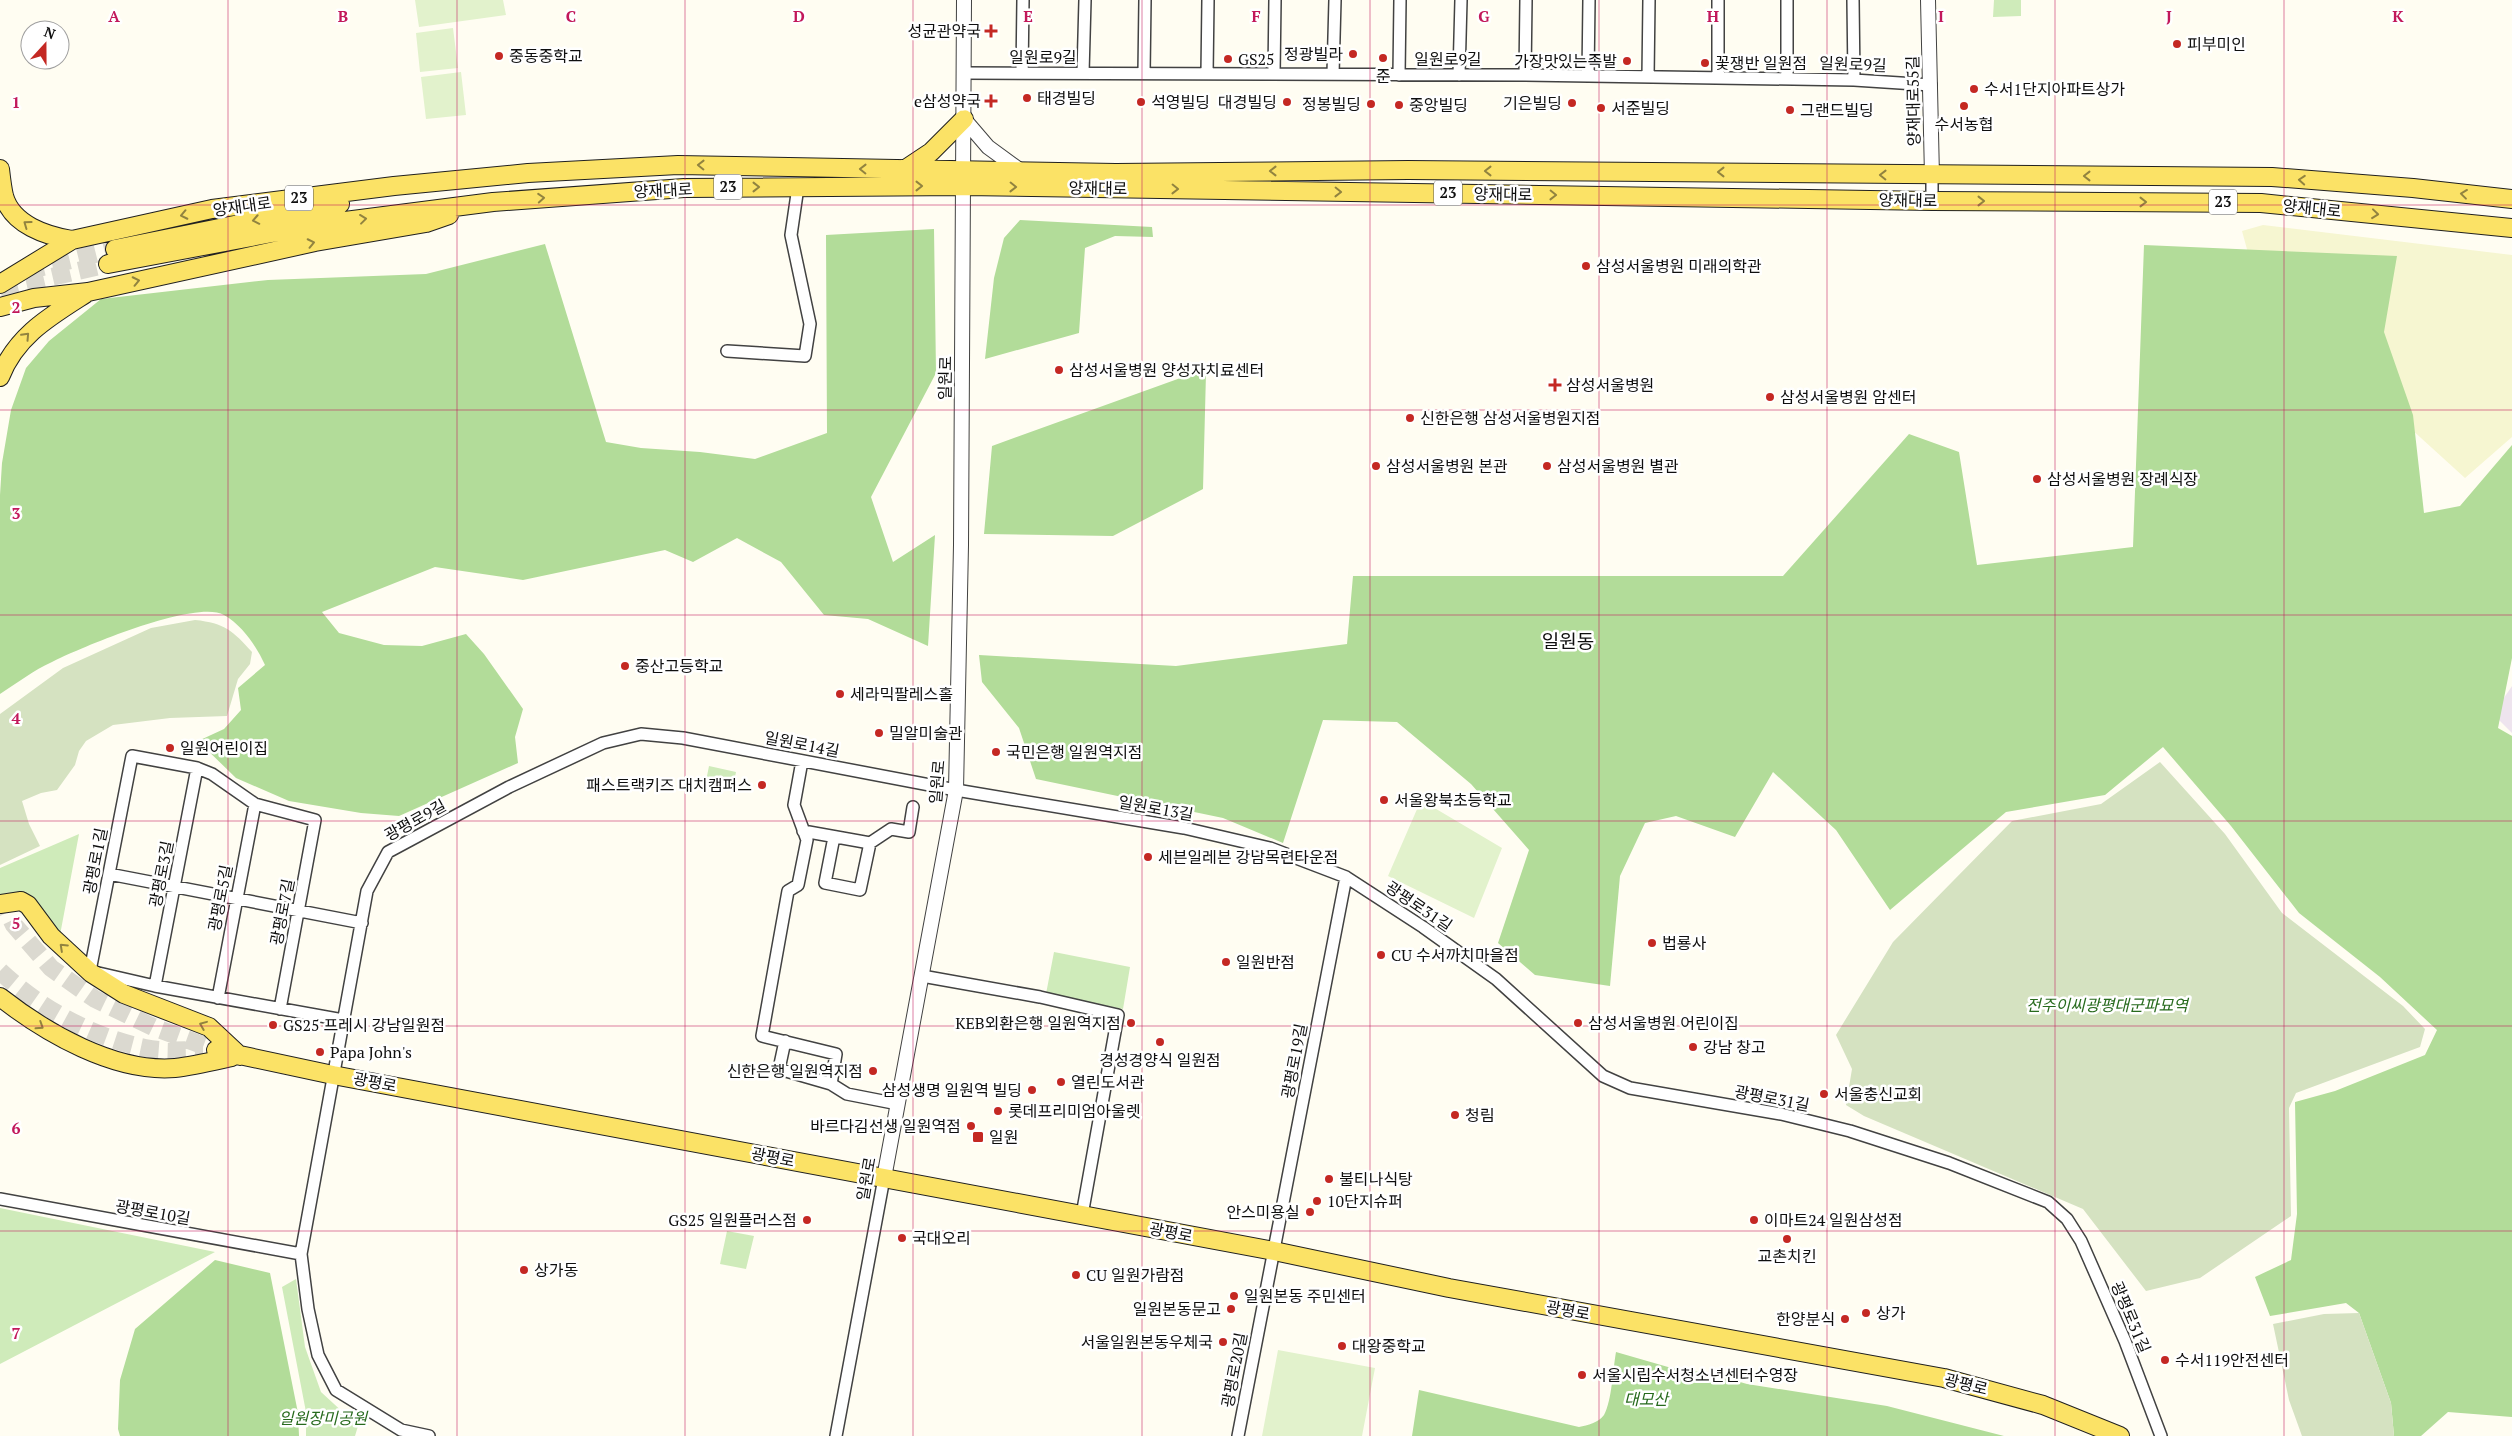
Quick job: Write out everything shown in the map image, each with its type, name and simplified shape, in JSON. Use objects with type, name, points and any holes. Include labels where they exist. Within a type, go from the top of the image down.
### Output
[{"type":"main road","points":[[904,170],[931,152],[964,119]]},
{"type":"main road","name":"양재대로","points":[[0,284],[72,240],[212,209],[394,186],[528,173],[678,165],[904,170],[964,179],[1021,172],[1438,170],[1932,176],[2272,177],[2413,188],[2512,199]]},
{"type":"main road","name":"23","points":[[0,169],[4,197],[20,218],[41,232],[72,240]]},
{"type":"main road","name":"양재대로","points":[[528,173],[321,207],[111,256],[314,225],[493,202],[684,188],[798,187],[964,179],[1932,201],[2261,203],[2512,228]]},
{"type":"main road","name":"양재대로","points":[[0,307],[34,298],[88,292],[315,242],[426,223],[493,202]]},
{"type":"main road","points":[[0,377],[12,354],[32,330],[88,292]]},
{"type":"main road","points":[[0,904],[22,901],[28,905],[51,936],[91,973],[124,994],[209,1027],[240,1056]]},
{"type":"main road","points":[[0,997],[44,1029],[64,1040],[106,1056],[137,1065],[174,1068],[240,1056]]},
{"type":"main road","name":"광평로","points":[[216,1050],[333,1074],[1274,1252],[1450,1288],[1944,1378],[2043,1406],[2120,1436]]},
{"type":"street","name":"일원로","points":[[836,1436],[956,790],[961,545],[964,0]]},
{"type":"street","points":[[1022,73],[1023,0]]},
{"type":"street","points":[[1083,73],[1085,0]]},
{"type":"street","points":[[1144,73],[1145,0]]},
{"type":"street","points":[[1207,74],[1208,0]]},
{"type":"street","points":[[1274,74],[1275,0]]},
{"type":"street","points":[[1333,74],[1335,0]]},
{"type":"street","points":[[1400,0],[1400,75]]},
{"type":"street","points":[[1460,75],[1461,0]]},
{"type":"street","points":[[1525,75],[1526,0]]},
{"type":"street","points":[[1588,76],[1589,0]]},
{"type":"street","points":[[1648,77],[1649,0]]},
{"type":"street","points":[[1718,0],[1718,78]]},
{"type":"street","points":[[1787,0],[1787,79]]},
{"type":"street","points":[[1853,0],[1854,80]]},
{"type":"street","name":"양재대로55길","points":[[1928,0],[1932,201]]},
{"type":"street","name":"일원로9길","points":[[964,73],[1525,75],[1854,80],[1931,85]]},
{"type":"street","points":[[964,119],[988,148],[1021,172]]},
{"type":"street","points":[[727,351],[805,356],[810,324],[791,235],[798,187]]},
{"type":"street","name":"일원로14길","points":[[641,734],[683,738],[956,790]]},
{"type":"street","name":"광평로9길","points":[[333,1074],[368,891],[388,852],[509,788],[603,743],[641,734]]},
{"type":"street","name":"광평로1길","points":[[155,986],[90,971],[132,756],[196,768]]},
{"type":"street","points":[[802,761],[794,805],[807,840],[798,885],[788,891],[762,1036],[836,1054],[831,1084]]},
{"type":"street","points":[[196,768],[212,774],[255,804]]},
{"type":"street","name":"광평로3길","points":[[155,986],[196,768]]},
{"type":"street","name":"일원로13길","points":[[956,790],[1184,828],[1270,848],[1346,877]]},
{"type":"street","name":"광평로7길","points":[[255,804],[315,820],[280,1009]]},
{"type":"street","name":"광평로5길","points":[[218,998],[255,804]]},
{"type":"street","points":[[834,836],[826,883],[860,890],[870,843],[891,829],[909,832],[913,807]]},
{"type":"street","points":[[804,831],[870,843]]},
{"type":"street","points":[[109,874],[362,923]]},
{"type":"street","name":"광평로19길","points":[[1274,1252],[1346,877]]},
{"type":"street","name":"광평로31길","points":[[1346,877],[1496,979],[1603,1076],[1630,1088],[1781,1114],[1850,1131],[1949,1163],[2048,1202],[2067,1219],[2081,1241],[2125,1340],[2162,1436]]},
{"type":"street","points":[[922,976],[1040,997],[1118,1015],[1082,1215]]},
{"type":"street","points":[[155,986],[343,1020]]},
{"type":"street","points":[[785,1041],[779,1069],[831,1084],[847,1094],[898,1104]]},
{"type":"street","points":[[333,1074],[302,1254],[308,1309],[318,1355],[336,1390],[401,1430],[430,1436]]},
{"type":"street","name":"광평로10길","points":[[0,1199],[302,1254]]},
{"type":"street","name":"광평로20길","points":[[1238,1436],[1274,1252]]},
{"type":"shaded area","points":[[2512,686],[2512,733],[2493,714]]},
{"type":"green space","points":[[415,0],[503,0],[506,15],[419,27]]},
{"type":"green space","points":[[1994,0],[2021,0],[2021,16],[1993,17]]},
{"type":"green space","points":[[453,28],[458,68],[420,72],[416,33]]},
{"type":"green space","points":[[461,72],[466,115],[426,119],[421,77]]},
{"type":"green space","points":[[1020,220],[1152,227],[1153,237],[1115,236],[1085,248],[1079,333],[985,359],[994,278],[1004,238]]},
{"type":"green space","points":[[2263,225],[2512,255],[2512,437],[2465,478],[2355,378],[2265,315],[2242,231]]},
{"type":"green space","points":[[934,229],[936,373],[871,497],[893,562],[935,535],[928,646],[868,619],[824,615],[781,562],[737,538],[693,562],[665,550],[523,580],[435,567],[322,612],[339,633],[384,645],[422,646],[466,634],[484,654],[523,709],[515,737],[518,763],[399,816],[361,813],[289,801],[236,778],[198,741],[224,729],[241,710],[238,688],[265,665],[248,637],[224,615],[210,612],[190,613],[112,636],[45,665],[0,694],[0,495],[2,463],[11,410],[26,368],[49,341],[101,299],[268,280],[426,274],[545,244],[606,442],[641,448],[700,452],[755,459],[827,433],[826,235]]},
{"type":"green space","points":[[2144,245],[2397,256],[2384,332],[2413,415],[2424,513],[2460,506],[2512,445],[2512,658],[2498,728],[2512,736],[2512,1417],[2448,1412],[2421,1436],[2394,1436],[2391,1403],[2359,1313],[2346,1303],[2270,1316],[2255,1277],[2291,1260],[2297,1214],[2295,1102],[2335,1091],[2425,1055],[2437,1030],[2380,977],[2299,913],[2231,826],[2163,747],[2105,795],[2006,812],[1890,910],[1836,830],[1773,772],[1735,837],[1676,816],[1645,823],[1620,876],[1610,986],[1535,975],[1498,943],[1529,850],[1471,784],[1397,722],[1323,720],[1283,843],[1223,818],[1036,779],[1019,728],[982,682],[979,655],[1176,666],[1347,644],[1353,576],[1783,576],[1909,434],[1959,452],[1977,565],[2133,547]]},
{"type":"green space","points":[[1206,373],[1203,489],[1113,536],[984,534],[992,446],[1186,376]]},
{"type":"green space","points":[[195,620],[214,623],[228,629],[252,652],[250,664],[238,679],[227,716],[170,718],[113,725],[86,741],[79,751],[75,765],[57,790],[41,793],[22,801],[29,824],[40,846],[0,865],[0,714],[63,668],[151,628]]},
{"type":"green space","name":"전주이씨광평대군파묘역","points":[[2160,762],[2225,834],[2282,913],[2403,1006],[2425,1029],[2420,1047],[2296,1093],[2289,1108],[2291,1216],[2200,1278],[2146,1291],[2083,1209],[1864,1116],[1846,1105],[1852,1069],[1836,1035],[1893,942],[2012,821],[2101,804]]},
{"type":"green space","points":[[709,766],[736,772],[733,787],[706,781]]},
{"type":"green space","points":[[1421,800],[1502,848],[1474,918],[1388,876]]},
{"type":"green space","points":[[79,834],[60,935],[31,896],[0,895],[0,868]]},
{"type":"green space","points":[[1054,952],[1130,967],[1123,1009],[1046,994]]},
{"type":"green space","points":[[0,1208],[215,1252],[0,1364]]},
{"type":"green space","points":[[727,1231],[754,1236],[746,1269],[720,1264]]},
{"type":"green space","points":[[215,1260],[270,1273],[298,1413],[299,1436],[120,1436],[118,1429],[120,1380],[135,1329]]},
{"type":"green space","name":"일원장미공원","points":[[296,1279],[305,1347],[321,1392],[358,1426],[355,1436],[306,1436],[306,1412],[282,1287]]},
{"type":"green space","points":[[2359,1313],[2391,1403],[2394,1436],[2302,1436],[2289,1400],[2273,1324],[2324,1314]]},
{"type":"green space","points":[[1278,1350],[1375,1368],[1362,1436],[1262,1436]]},
{"type":"green space","name":"대모산","points":[[1616,1352],[1668,1367],[1712,1374],[1747,1384],[1887,1406],[2004,1436],[1412,1436],[1419,1390],[1579,1427],[1593,1423],[1602,1418],[1607,1409]]},
{"type":"tunnel","points":[[26,271],[115,249]]},
{"type":"tunnel","points":[[0,289],[108,264]]},
{"type":"tunnel","points":[[0,896],[14,925],[51,968],[95,999],[153,1027],[216,1050]]},
{"type":"tunnel","points":[[0,971],[49,1009],[105,1037],[152,1049],[203,1050]]},
{"type":"place","name":"성균관약국","points":[[991,31]]},
{"type":"place","name":"피부미인","points":[[2177,44]]},
{"type":"place","name":"정광빌라","points":[[1353,54]]},
{"type":"place","name":"중동중학교","points":[[499,56]]},
{"type":"place","name":"준","points":[[1383,58]]},
{"type":"place","name":"GS25","points":[[1228,59]]},
{"type":"place","name":"가장맛있는족발","points":[[1627,61]]},
{"type":"place","name":"꽃쟁반 일원점","points":[[1705,63]]},
{"type":"place","name":"수서1단지아파트상가","points":[[1974,89]]},
{"type":"place","name":"태경빌딩","points":[[1027,98]]},
{"type":"place","name":"e삼성약국","points":[[991,101]]},
{"type":"place","name":"석영빌딩","points":[[1141,102]]},
{"type":"place","name":"대경빌딩","points":[[1287,102]]},
{"type":"place","name":"기은빌딩","points":[[1572,103]]},
{"type":"place","name":"정봉빌딩","points":[[1371,104]]},
{"type":"place","name":"중앙빌딩","points":[[1399,105]]},
{"type":"place","name":"수서농협","points":[[1964,106]]},
{"type":"place","name":"서준빌딩","points":[[1601,108]]},
{"type":"place","name":"그랜드빌딩","points":[[1790,110]]},
{"type":"place","name":"삼성서울병원 미래의학관","points":[[1586,266]]},
{"type":"place","name":"삼성서울병원 양성자치료센터","points":[[1059,370]]},
{"type":"place","name":"삼성서울병원","points":[[1555,385]]},
{"type":"place","name":"삼성서울병원 암센터","points":[[1770,397]]},
{"type":"place","name":"신한은행 삼성서울병원지점","points":[[1410,418]]},
{"type":"place","name":"삼성서울병원 본관","points":[[1376,466]]},
{"type":"place","name":"삼성서울병원 별관","points":[[1547,466]]},
{"type":"place","name":"삼성서울병원 장례식장","points":[[2037,479]]},
{"type":"place","name":"중산고등학교","points":[[625,666]]},
{"type":"place","name":"세라믹팔레스홀","points":[[840,694]]},
{"type":"place","name":"밀알미술관","points":[[879,733]]},
{"type":"place","name":"일원어린이집","points":[[170,748]]},
{"type":"place","name":"국민은행 일원역지점","points":[[996,752]]},
{"type":"place","name":"패스트랙키즈 대치캠퍼스","points":[[762,785]]},
{"type":"place","name":"서울왕북초등학교","points":[[1384,800]]},
{"type":"place","name":"세븐일레븐 강남목련타운점","points":[[1148,857]]},
{"type":"place","name":"법룡사","points":[[1652,943]]},
{"type":"place","name":"CU 수서까치마을점","points":[[1381,955]]},
{"type":"place","name":"일원반점","points":[[1226,962]]},
{"type":"place","name":"KEB외환은행 일원역지점","points":[[1131,1023]]},
{"type":"place","name":"삼성서울병원 어린이집","points":[[1578,1023]]},
{"type":"place","name":"GS25 프레시 강남일원점","points":[[273,1025]]},
{"type":"place","name":"경성경양식 일원점","points":[[1160,1042]]},
{"type":"place","name":"강남 창고","points":[[1693,1047]]},
{"type":"place","name":"Papa John's","points":[[320,1052]]},
{"type":"place","name":"신한은행 일원역지점","points":[[873,1071]]},
{"type":"place","name":"열린도서관","points":[[1061,1082]]},
{"type":"place","name":"삼성생명 일원역 빌딩","points":[[1032,1090]]},
{"type":"place","name":"서울충신교회","points":[[1824,1094]]},
{"type":"place","name":"롯데프리미엄아울렛","points":[[998,1111]]},
{"type":"place","name":"청림","points":[[1455,1115]]},
{"type":"place","name":"바르다김선생 일원역점","points":[[971,1126]]},
{"type":"place","name":"일원","points":[[978,1137]]},
{"type":"place","name":"불티나식탕","points":[[1329,1179]]},
{"type":"place","name":"10단지슈퍼","points":[[1317,1201]]},
{"type":"place","name":"안스미용실","points":[[1310,1212]]},
{"type":"place","name":"GS25 일원플러스점","points":[[807,1220]]},
{"type":"place","name":"이마트24 일원삼성점","points":[[1754,1220]]},
{"type":"place","name":"국대오리","points":[[902,1238]]},
{"type":"place","name":"교촌치킨","points":[[1787,1239]]},
{"type":"place","name":"상가동","points":[[524,1270]]},
{"type":"place","name":"CU 일원가람점","points":[[1076,1275]]},
{"type":"place","name":"일원본동 주민센터","points":[[1234,1296]]},
{"type":"place","name":"일원본동문고","points":[[1231,1309]]},
{"type":"place","name":"상가","points":[[1866,1313]]},
{"type":"place","name":"한양분식","points":[[1845,1319]]},
{"type":"place","name":"서울일원본동우체국","points":[[1223,1342]]},
{"type":"place","name":"대왕중학교","points":[[1342,1346]]},
{"type":"place","name":"수서119안전센터","points":[[2165,1360]]},
{"type":"place","name":"서울시립수서청소년센터수영장","points":[[1582,1375]]},
{"type":"district","name":"일원동","points":[[1568,641]]}]
